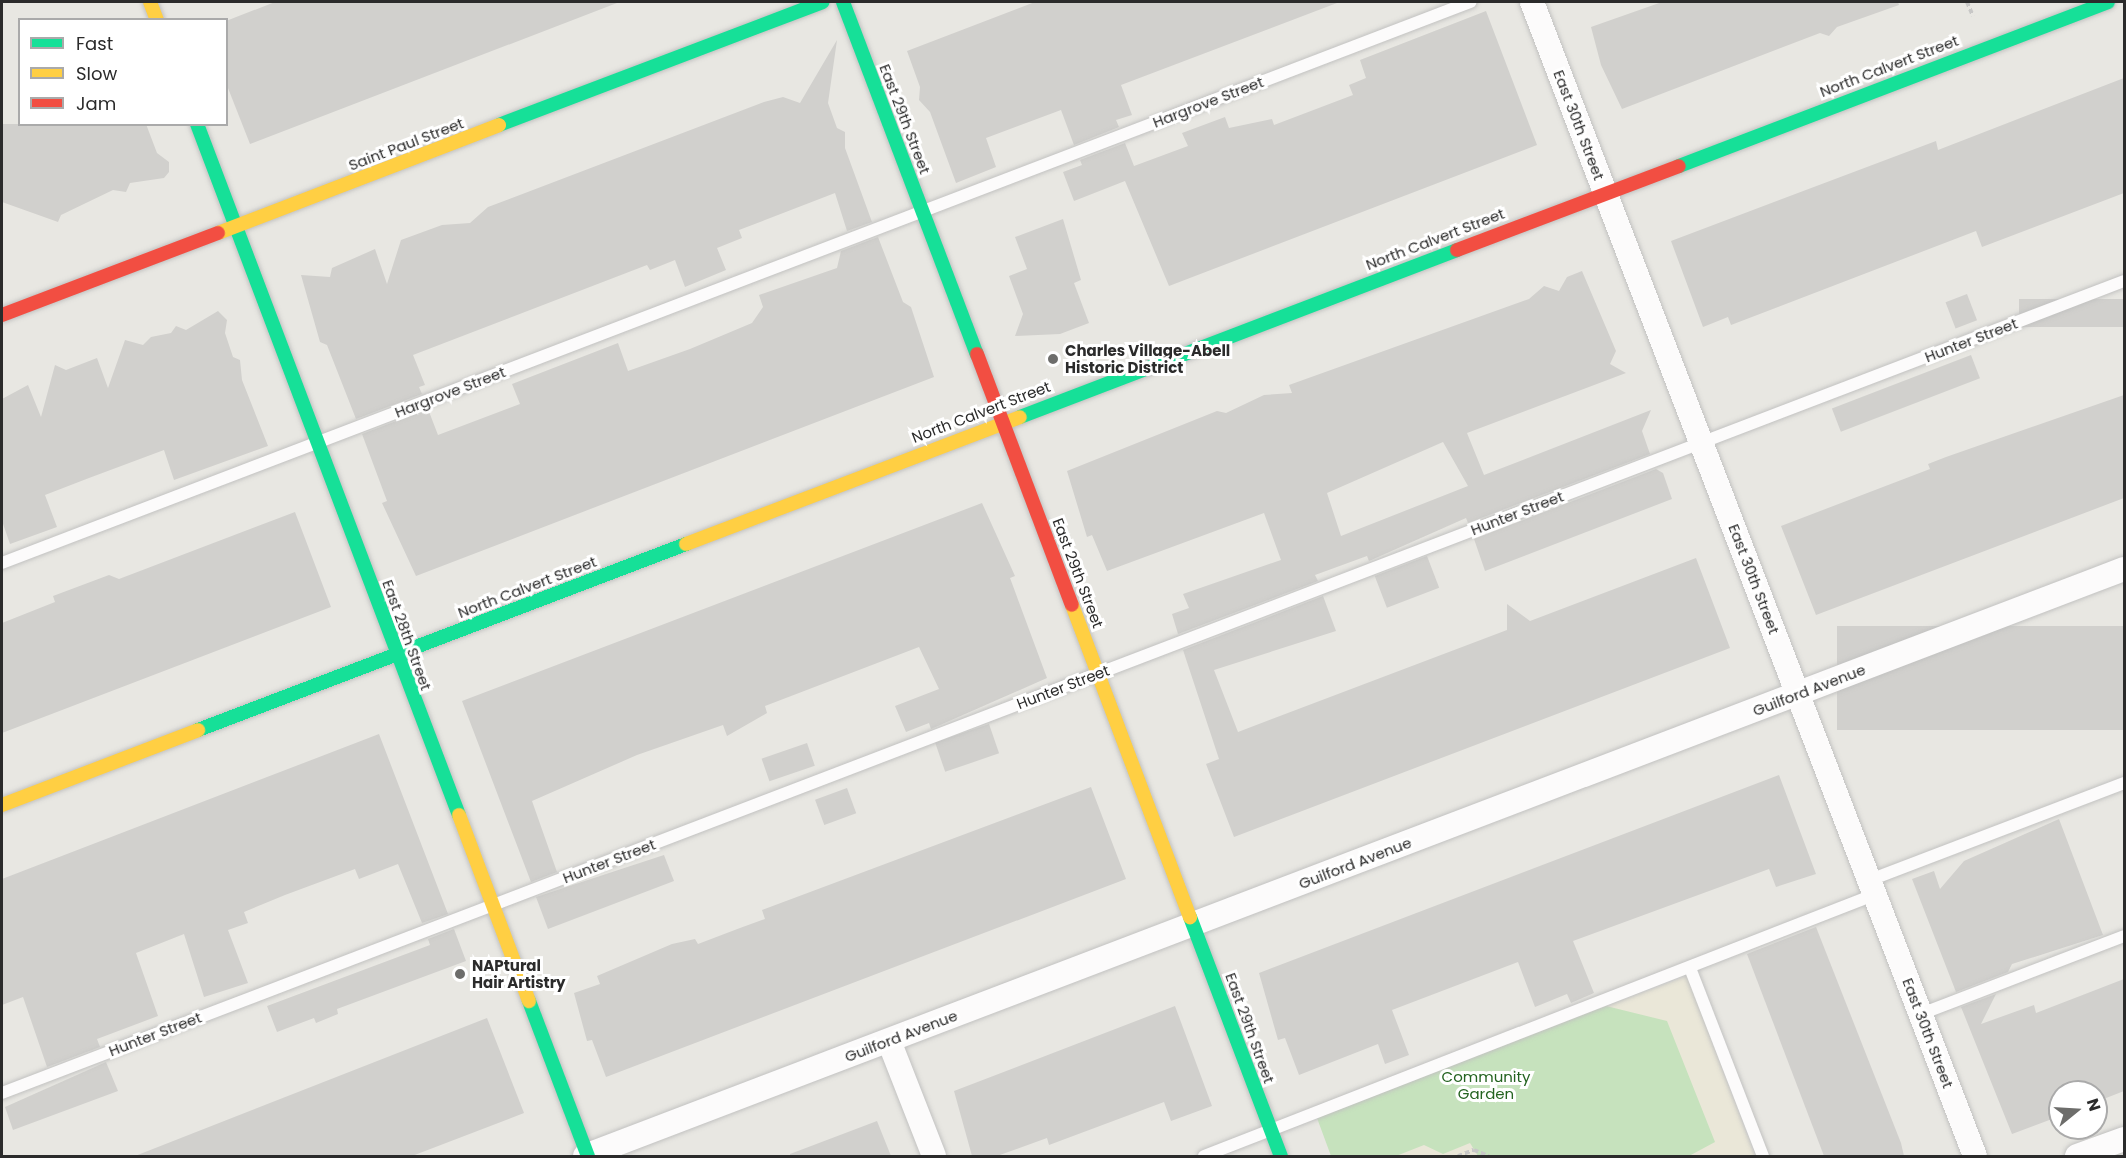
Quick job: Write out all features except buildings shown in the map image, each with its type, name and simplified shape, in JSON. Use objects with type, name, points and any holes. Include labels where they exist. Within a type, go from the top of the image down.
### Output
[{"type":"main road","points":[[150,2],[156,18]]},
{"type":"main road","name":"Saint Paul Street","points":[[2,315],[822,2]]},
{"type":"main road","name":"East 29th Street","points":[[843,2],[1281,1156]]},
{"type":"main road","name":"North Calvert Street","points":[[2,805],[2108,2]]},
{"type":"main road","name":"East 28th Street","points":[[198,126],[587,1156]]},
{"type":"street","name":"East 30th Street","points":[[1532,2],[1975,1156]]},
{"type":"street","name":"Guilford Avenue","points":[[587,1156],[2124,569]]},
{"type":"street","points":[[889,1041],[934,1156]]},
{"type":"street","points":[[2077,1156],[2124,1138]]},
{"type":"lane","name":"Hargrove Street","points":[[2,564],[898,219],[1470,2]]},
{"type":"lane","name":"Hunter Street","points":[[2,1093],[2124,281]]},
{"type":"lane","points":[[1204,1156],[1690,969],[1873,887],[2124,783]]},
{"type":"lane","points":[[1921,1014],[2124,936]]},
{"type":"lane","points":[[1690,969],[1762,1156]]},
{"type":"path","points":[[1967,2],[1972,16]]},
{"type":"path","points":[[1458,1156],[1474,1150],[1489,1156]]},
{"type":"shaded area","points":[[1687,976],[1755,1156],[1331,1156],[1508,1043]]},
{"type":"green space","name":"Community Garden","points":[[1606,1006],[1667,1021],[1715,1142],[1689,1156],[1478,1156],[1470,1143],[1443,1154],[1424,1145],[1396,1156],[1331,1156],[1317,1118]]},
{"type":"traffic: fast","points":[[499,125],[822,2]]},
{"type":"traffic: fast","points":[[843,2],[977,354]]},
{"type":"traffic: fast","points":[[1679,166],[2108,2]]},
{"type":"traffic: fast","points":[[198,126],[459,815]]},
{"type":"traffic: fast","points":[[1020,417],[1457,250]]},
{"type":"traffic: fast","points":[[198,730],[686,544]]},
{"type":"traffic: fast","points":[[1190,917],[1281,1156]]},
{"type":"traffic: fast","points":[[529,1001],[588,1156]]},
{"type":"traffic: slow","points":[[150,2],[156,18]]},
{"type":"traffic: slow","points":[[218,233],[499,125]]},
{"type":"traffic: slow","points":[[686,544],[1020,417]]},
{"type":"traffic: slow","points":[[1072,605],[1190,917]]},
{"type":"traffic: slow","points":[[2,805],[198,730]]},
{"type":"traffic: slow","points":[[459,815],[529,1001]]},
{"type":"traffic: jam","points":[[1457,250],[1679,166]]},
{"type":"traffic: jam","points":[[2,315],[218,233]]},
{"type":"traffic: jam","points":[[977,354],[1072,605]]},
{"type":"place","name":"Charles Village-Abell Historic District","points":[[1053,359]]},
{"type":"place","name":"NAPtural Hair Artistry","points":[[460,974]]}]
